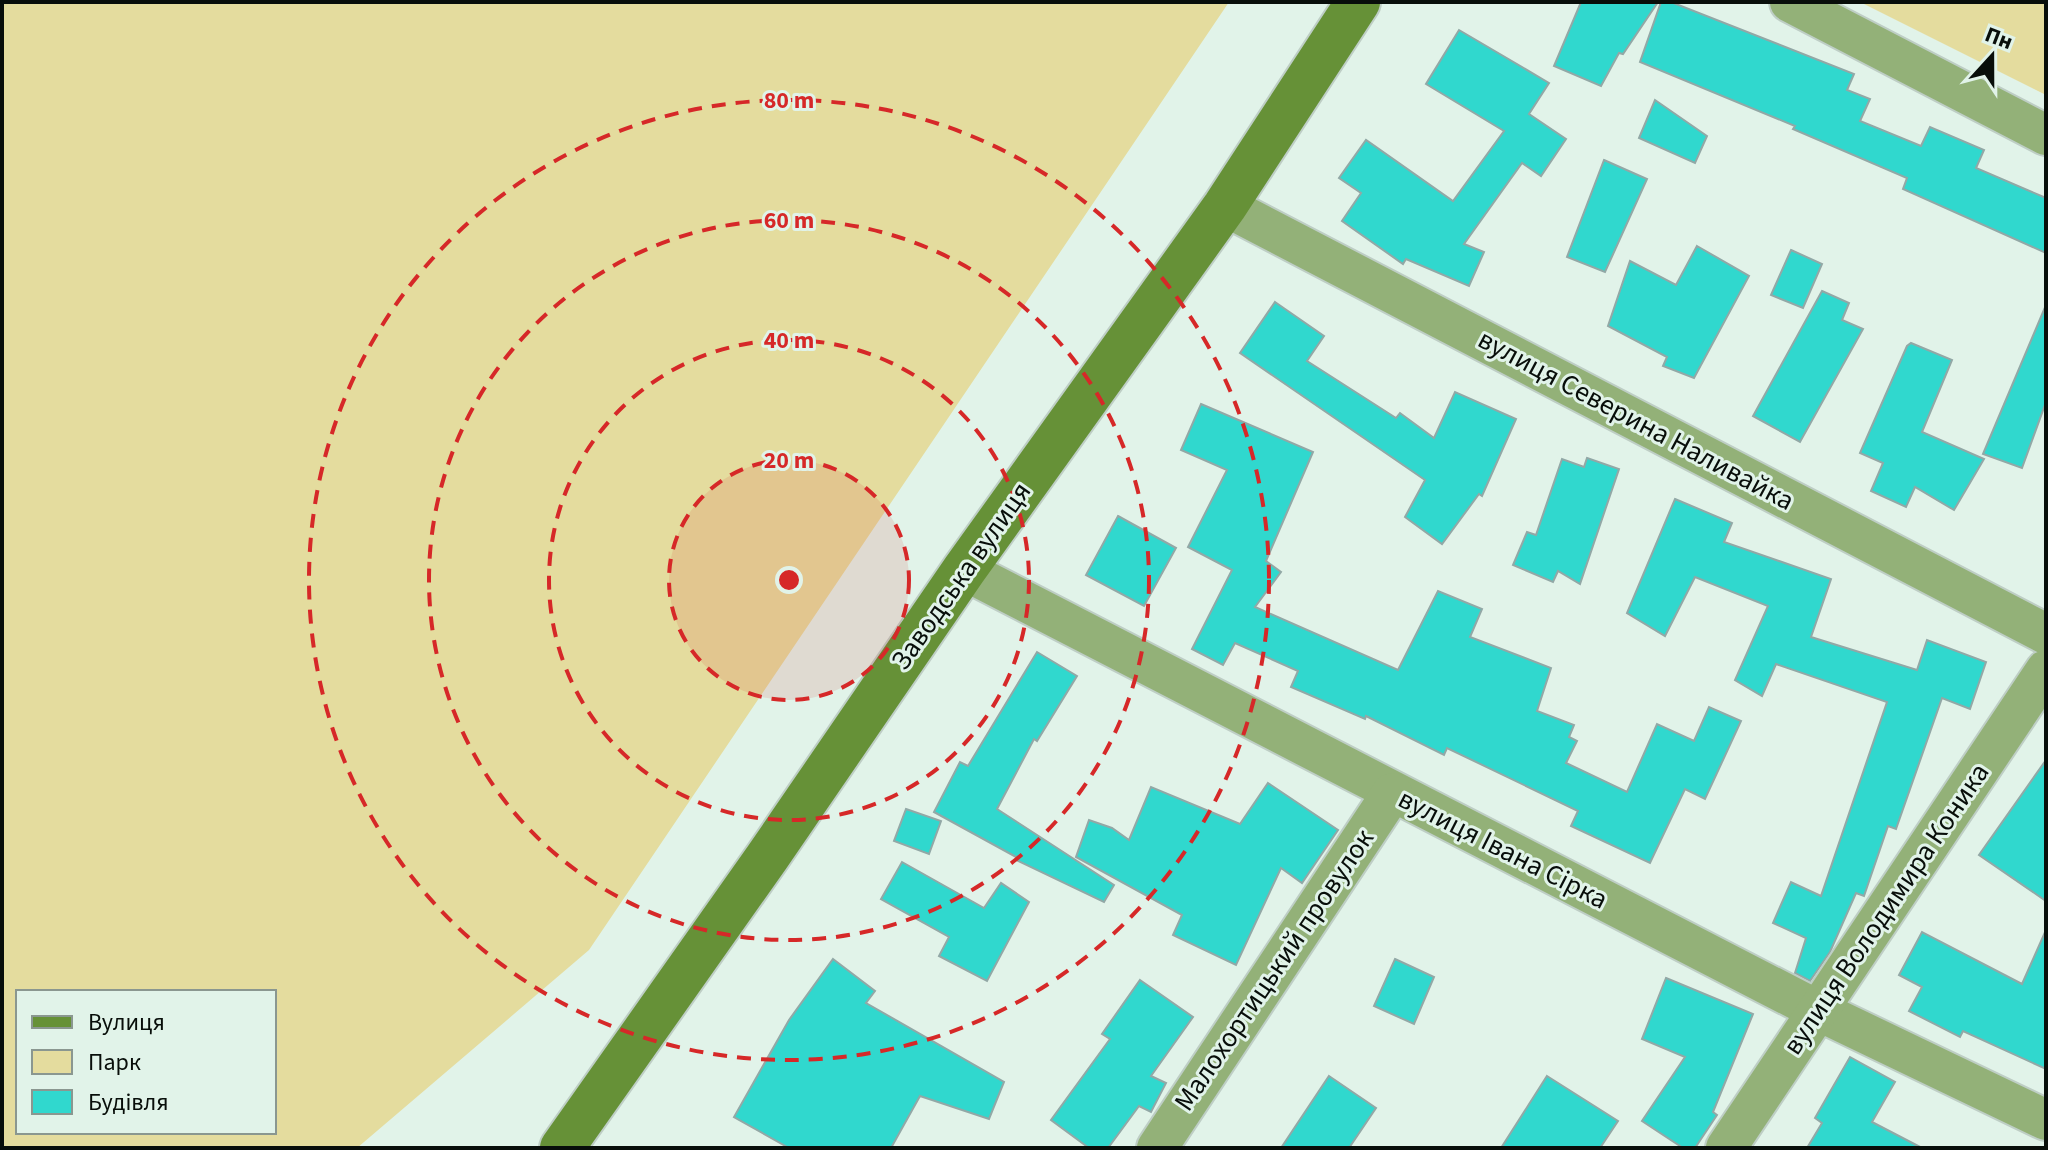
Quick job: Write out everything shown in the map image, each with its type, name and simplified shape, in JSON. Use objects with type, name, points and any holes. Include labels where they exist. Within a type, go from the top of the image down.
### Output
[{"type":"main road","name":"Заводська вулиця","points":[[562,1148],[964,570],[1225,206],[1358,2]]},
{"type":"street","points":[[1790,2],[2046,135]]},
{"type":"street","name":"вулиця Северина Наливайка","points":[[1225,206],[2046,634]]},
{"type":"street","name":"вулиця Івана Сірка","points":[[964,570],[1819,1011],[2046,1120]]},
{"type":"street","name":"вулиця Володимира Коника","points":[[1726,1148],[2046,670]]},
{"type":"street","name":"Малохортицький провулок","points":[[1157,1148],[1392,793]]},
{"type":"green space","points":[[2,2],[1229,2],[589,950],[357,1148],[2,1148]]},
{"type":"green space","points":[[1860,2],[2046,2],[2046,95]]},
{"type":"building","points":[[1581,2],[1658,2],[1623,54],[1619,53],[1601,86],[1554,66]]},
{"type":"building","points":[[1661,2],[1671,2],[1854,74],[1847,90],[1870,99],[1860,121],[1921,146],[1930,127],[1984,150],[1976,168],[2046,198],[2046,253],[1903,189],[1907,178],[1793,129],[1795,126],[1640,62]]},
{"type":"building","points":[[1459,30],[1549,83],[1529,114],[1566,139],[1541,176],[1522,163],[1464,244],[1484,252],[1469,286],[1406,259],[1403,264],[1342,221],[1361,193],[1339,178],[1366,140],[1453,201],[1504,131],[1426,84]]},
{"type":"building","points":[[1655,100],[1707,136],[1695,163],[1639,138]]},
{"type":"building","points":[[1604,160],[1647,179],[1605,272],[1567,257]]},
{"type":"building","points":[[1697,246],[1749,276],[1694,378],[1663,366],[1667,357],[1608,326],[1630,261],[1676,285]]},
{"type":"building","points":[[1791,250],[1822,264],[1803,308],[1771,295]]},
{"type":"building","points":[[1822,291],[1849,303],[1842,320],[1863,329],[1800,442],[1753,416]]},
{"type":"building","points":[[1275,302],[1324,336],[1307,361],[1396,418],[1400,413],[1434,438],[1455,392],[1516,419],[1482,496],[1479,494],[1442,544],[1405,517],[1425,480],[1240,353]]},
{"type":"building","points":[[2046,305],[2046,402],[2022,468],[1983,454]]},
{"type":"building","points":[[1911,343],[1952,360],[1922,432],[1984,459],[1954,510],[1915,487],[1906,507],[1871,491],[1883,463],[1860,453]]},
{"type":"building","points":[[1201,404],[1313,452],[1266,561],[1281,572],[1255,607],[1398,670],[1438,591],[1482,609],[1470,637],[1551,668],[1537,711],[1574,725],[1569,737],[1577,741],[1566,763],[1627,792],[1657,724],[1694,741],[1709,707],[1741,721],[1705,799],[1685,789],[1650,863],[1571,826],[1578,811],[1447,748],[1444,755],[1366,716],[1365,719],[1291,687],[1298,671],[1235,643],[1223,665],[1192,649],[1232,570],[1188,547],[1227,470],[1181,450]]},
{"type":"building","points":[[1587,458],[1619,469],[1580,584],[1558,571],[1553,582],[1513,565],[1527,532],[1536,535],[1562,459],[1584,467]]},
{"type":"building","points":[[1675,499],[1732,523],[1724,542],[1831,579],[1811,637],[1917,670],[1927,640],[1986,662],[1970,709],[1942,698],[1896,829],[1888,826],[1864,896],[1856,893],[1830,952],[1810,981],[1795,973],[1806,938],[1773,923],[1791,882],[1821,896],[1887,702],[1776,664],[1762,696],[1735,680],[1768,606],[1695,577],[1665,636],[1627,613]]},
{"type":"building","points":[[1118,516],[1176,548],[1144,606],[1086,575]]},
{"type":"building","points":[[1037,652],[1077,676],[1037,741],[1034,739],[997,809],[1114,885],[1104,902],[1016,860],[1018,858],[934,812],[960,762],[968,766]]},
{"type":"building","points":[[2046,760],[2046,901],[1979,855]]},
{"type":"building","points":[[1268,783],[1338,830],[1302,883],[1281,868],[1236,965],[1173,935],[1182,915],[1076,857],[1089,820],[1112,828],[1129,840],[1151,787],[1240,824]]},
{"type":"building","points":[[906,809],[941,821],[929,854],[894,841]]},
{"type":"building","points":[[902,862],[984,908],[1001,883],[1029,902],[987,981],[939,956],[949,937],[881,899]]},
{"type":"building","points":[[2046,930],[2046,1069],[1963,1031],[1960,1037],[1909,1011],[1922,987],[1899,975],[1922,932],[2022,984]]},
{"type":"building","points":[[833,959],[875,991],[866,1003],[1004,1082],[989,1119],[920,1096],[891,1148],[789,1148],[734,1117],[789,1020]]},
{"type":"building","points":[[1395,959],[1434,977],[1414,1024],[1374,1006]]},
{"type":"building","points":[[1666,978],[1753,1014],[1713,1112],[1717,1115],[1695,1148],[1683,1148],[1642,1121],[1685,1057],[1642,1039]]},
{"type":"building","points":[[1140,980],[1193,1017],[1151,1076],[1166,1083],[1151,1112],[1139,1106],[1108,1148],[1089,1148],[1051,1120],[1110,1039],[1102,1034]]},
{"type":"building","points":[[1850,1057],[1895,1082],[1872,1122],[1922,1148],[1807,1148],[1822,1123],[1815,1118]]},
{"type":"building","points":[[1329,1076],[1376,1108],[1349,1148],[1281,1148]]},
{"type":"building","points":[[1547,1076],[1618,1121],[1600,1148],[1501,1148]]}]
